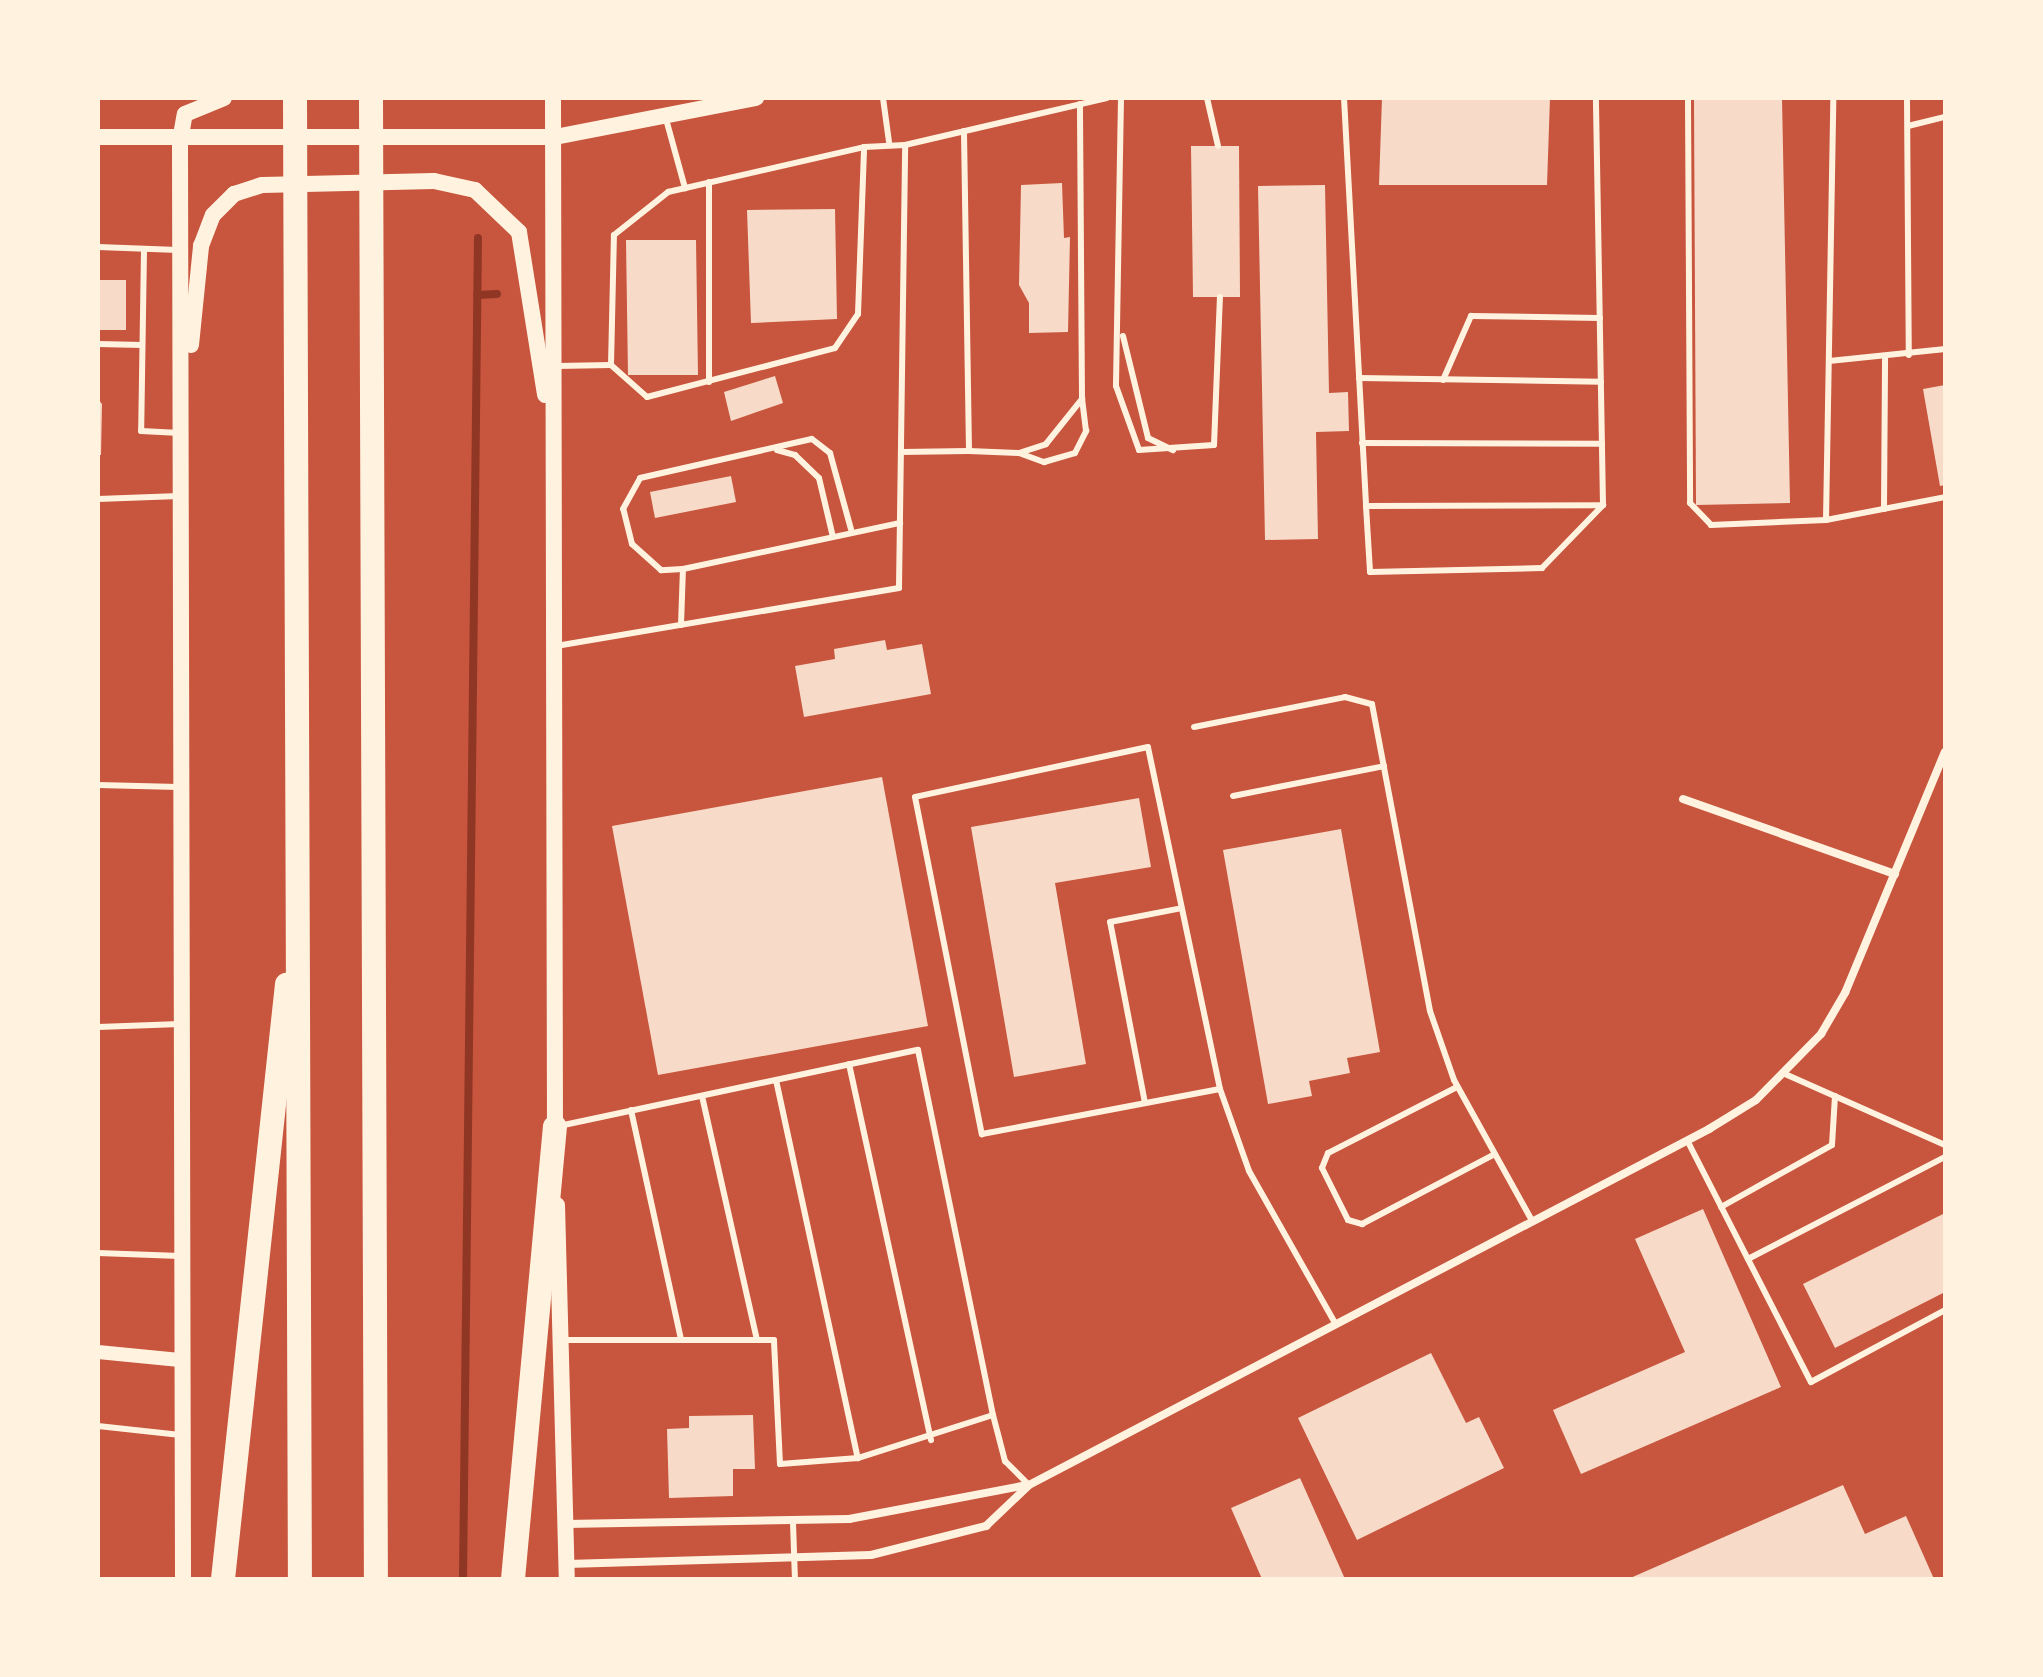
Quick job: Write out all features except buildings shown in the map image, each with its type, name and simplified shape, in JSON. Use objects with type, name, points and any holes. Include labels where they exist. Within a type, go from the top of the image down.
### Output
[{"type":"highway","points":[[295,98],[301,858],[300,1579]]},
{"type":"highway","points":[[371,98],[376,1579]]},
{"type":"highway","points":[[223,1579],[301,858]]},
{"type":"highway","points":[[513,1579],[555,1127]]},
{"type":"main road","points":[[183,1579],[180,1360],[180,141],[185,114],[224,98]]},
{"type":"main road","points":[[553,98],[555,1127],[567,1572]]},
{"type":"main road","points":[[98,137],[180,141],[555,137],[666,118],[756,98]]},
{"type":"main road","points":[[182,433],[201,246],[213,215],[234,194],[262,185],[434,181],[475,190],[519,232],[552,428]]},
{"type":"street","points":[[567,1572],[793,1561],[926,1545],[986,1526],[1029,1485],[1687,1140],[1785,1074],[1845,993],[1945,752]]},
{"type":"street","points":[[1683,799],[1895,874]]},
{"type":"street","points":[[98,1352],[180,1360]]},
{"type":"street","points":[[566,1524],[793,1523],[1029,1485]]},
{"type":"lane","points":[[883,98],[889,142]]},
{"type":"lane","points":[[611,365],[614,235],[668,192],[889,142],[905,145],[1107,98]]},
{"type":"lane","points":[[1121,98],[1122,329],[1116,386],[1130,439],[1139,450],[1181,452],[1214,445],[1219,434],[1220,297]]},
{"type":"lane","points":[[1207,98],[1218,146]]},
{"type":"lane","points":[[1344,98],[1370,572],[1542,568],[1603,505],[1596,98]]},
{"type":"lane","points":[[1688,98],[1690,503],[1711,525],[1826,520],[1945,497]]},
{"type":"lane","points":[[1826,520],[1833,98]]},
{"type":"lane","points":[[1907,98],[1909,355]]},
{"type":"lane","points":[[901,452],[1019,453],[1044,462],[1075,453],[1086,431],[1082,399],[1080,104]]},
{"type":"lane","points":[[1908,126],[1945,117]]},
{"type":"lane","points":[[666,118],[685,188]]},
{"type":"lane","points":[[964,131],[969,451]]},
{"type":"lane","points":[[552,646],[899,588],[905,145]]},
{"type":"lane","points":[[553,366],[611,365],[647,397],[816,356],[849,335],[861,279],[864,147]]},
{"type":"lane","points":[[709,182],[709,382]]},
{"type":"lane","points":[[98,247],[181,250]]},
{"type":"lane","points":[[144,250],[141,431],[182,433]]},
{"type":"lane","points":[[1443,380],[1471,316],[1600,318]]},
{"type":"lane","points":[[1122,329],[1148,438],[1181,452]]},
{"type":"lane","points":[[98,344],[142,345]]},
{"type":"lane","points":[[1829,361],[1945,349]]},
{"type":"lane","points":[[1884,509],[1885,356]]},
{"type":"lane","points":[[1359,378],[1601,382]]},
{"type":"lane","points":[[1019,453],[1061,432],[1082,399]]},
{"type":"lane","points":[[851,529],[823,444],[800,440],[775,450],[631,485],[623,509],[632,544],[661,570],[683,569],[851,529],[900,523]]},
{"type":"lane","points":[[1362,443],[1602,444]]},
{"type":"lane","points":[[775,450],[795,455],[819,478],[832,533]]},
{"type":"lane","points":[[98,499],[182,495]]},
{"type":"lane","points":[[1366,506],[1603,505]]},
{"type":"lane","points":[[681,625],[683,569]]},
{"type":"lane","points":[[1194,727],[1345,697],[1372,704],[1430,1011],[1457,1087],[1532,1221]]},
{"type":"lane","points":[[1220,1089],[982,1134],[915,797],[1148,747],[1220,1089],[1249,1171],[1335,1323]]},
{"type":"lane","points":[[1233,796],[1384,766]]},
{"type":"lane","points":[[98,785],[181,787]]},
{"type":"lane","points":[[1145,1103],[1110,922],[1182,908]]},
{"type":"lane","points":[[98,1027],[180,1024]]},
{"type":"lane","points":[[555,1127],[918,1050],[993,1415],[1005,1461],[1029,1485]]},
{"type":"lane","points":[[849,1064],[931,1440]]},
{"type":"lane","points":[[1785,1074],[1945,1145]]},
{"type":"lane","points":[[776,1080],[858,1458]]},
{"type":"lane","points":[[1457,1087],[1328,1153],[1322,1168],[1348,1220],[1362,1224],[1495,1154]]},
{"type":"lane","points":[[702,1096],[757,1340]]},
{"type":"lane","points":[[1721,1207],[1832,1145],[1835,1096]]},
{"type":"lane","points":[[631,1110],[681,1340]]},
{"type":"lane","points":[[1687,1140],[1811,1382],[1945,1310]]},
{"type":"lane","points":[[1748,1259],[1945,1157]]},
{"type":"lane","points":[[98,1253],[180,1256]]},
{"type":"lane","points":[[561,1340],[774,1340],[780,1464],[858,1458],[931,1440],[993,1415]]},
{"type":"lane","points":[[98,1426],[181,1435]]},
{"type":"lane","points":[[793,1523],[795,1579]]},
{"type":"waterway","points":[[463,1579],[478,238]]},
{"type":"waterway","points":[[477,295],[497,294]]}]
